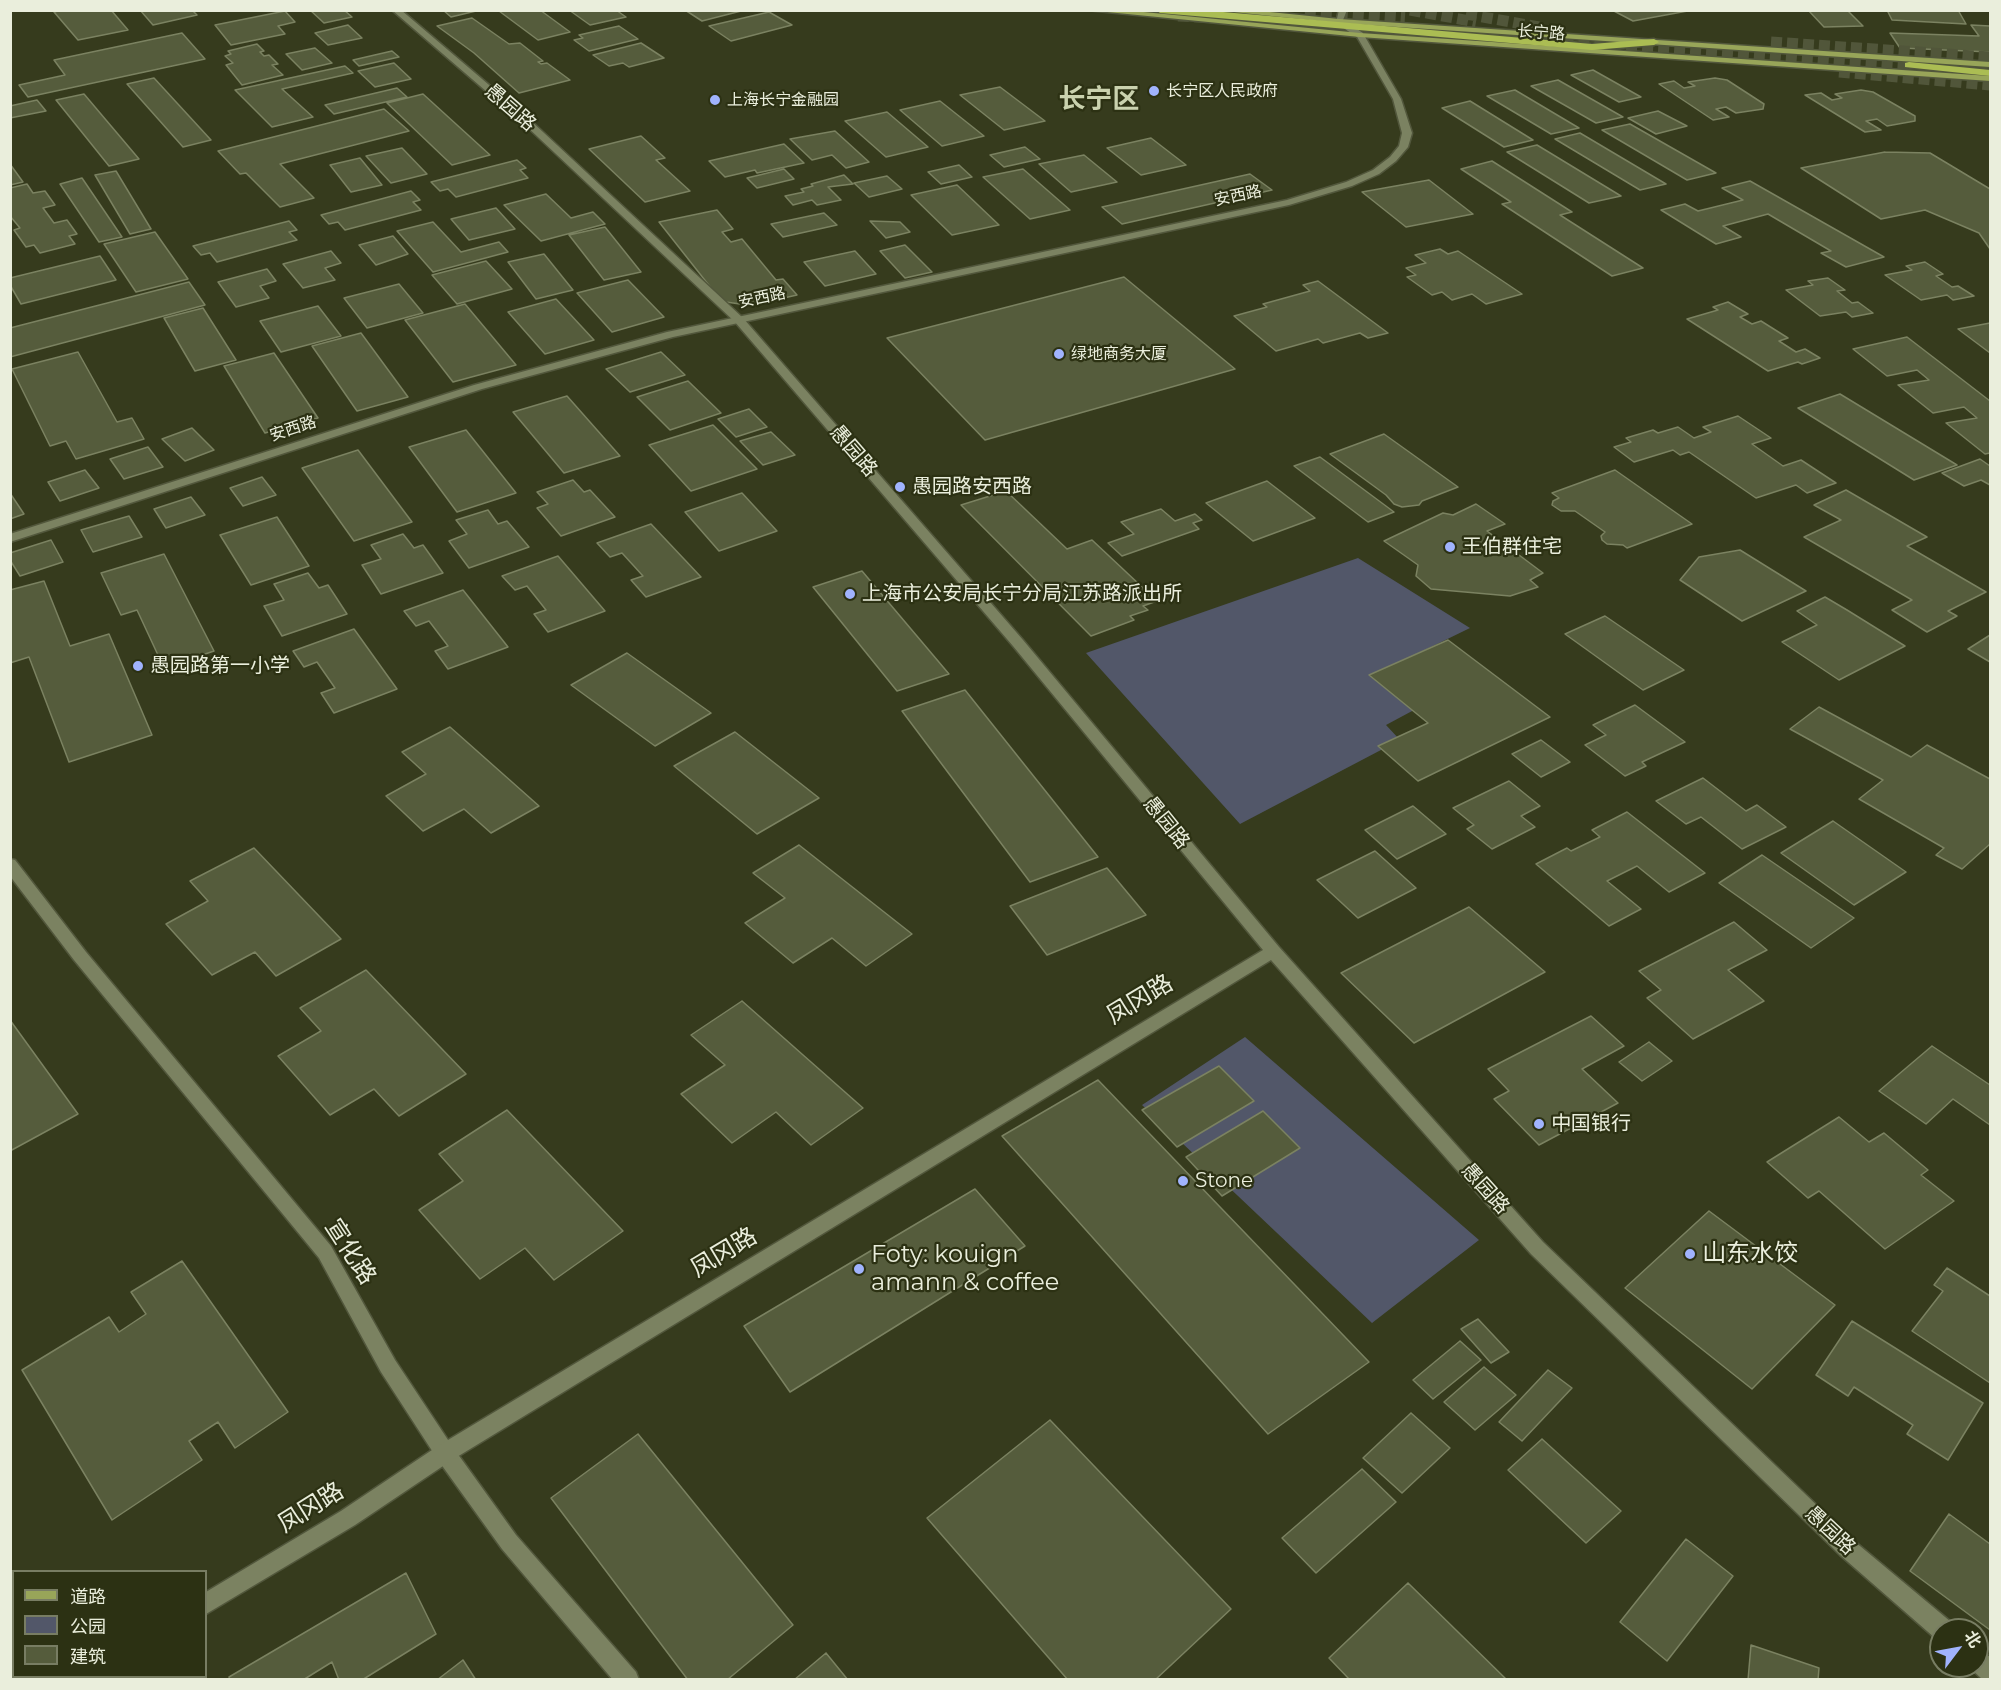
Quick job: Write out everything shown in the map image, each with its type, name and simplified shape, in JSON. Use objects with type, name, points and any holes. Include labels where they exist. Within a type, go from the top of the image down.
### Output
[{"type":"highway","points":[[1160,10],[1592,47],[1654,42]]},
{"type":"highway","points":[[1909,65],[1990,73]]},
{"type":"main road","name":"长宁路","points":[[1091,10],[1360,35],[1990,79]]},
{"type":"main road","points":[[1218,10],[1344,24]]},
{"type":"main road","points":[[1654,42],[1990,65]]},
{"type":"street","name":"愚园路","points":[[396,10],[525,121],[739,320],[1018,643],[1273,951],[1537,1248],[1847,1548],[1929,1618]]},
{"type":"street","points":[[1343,10],[1344,24],[1360,35]]},
{"type":"street","name":"安西路","points":[[10,538],[478,387],[671,334],[1289,202],[1349,184],[1376,172],[1393,159],[1403,147],[1407,133],[1397,99],[1360,35]]},
{"type":"street","name":"宣化路","points":[[10,864],[73,947],[325,1252],[388,1366],[445,1453],[509,1542],[628,1680]]},
{"type":"street","name":"凤冈路","points":[[207,1603],[348,1518],[445,1453],[1273,951]]},
{"type":"green space","points":[[1358,558],[1470,628],[1390,667],[1427,703],[1386,725],[1400,740],[1240,824],[1086,653]]},
{"type":"green space","points":[[1245,1037],[1479,1240],[1372,1323],[1142,1105]]},
{"type":"building","points":[[111,10],[128,30],[78,40],[54,12]]},
{"type":"building","points":[[140,10],[192,10],[197,15],[153,25]]},
{"type":"building","points":[[310,10],[344,10],[352,17],[324,23]]},
{"type":"building","points":[[443,10],[476,10],[476,11],[451,17]]},
{"type":"building","points":[[540,10],[570,32],[538,40],[499,11]]},
{"type":"building","points":[[569,10],[616,10],[626,17],[590,25]]},
{"type":"building","points":[[685,10],[745,10],[702,21]]},
{"type":"building","points":[[1612,10],[1693,10],[1633,21]]},
{"type":"building","points":[[1808,10],[1847,10],[1863,26],[1824,27]]},
{"type":"building","points":[[1887,10],[1958,10],[1966,24],[1892,20]]},
{"type":"building","points":[[285,11],[295,22],[278,26],[285,34],[231,45],[215,25]]},
{"type":"building","points":[[769,12],[792,25],[731,41],[709,26]]},
{"type":"building","points":[[472,18],[509,44],[520,43],[543,61],[538,62],[547,63],[570,80],[519,93],[474,53],[437,26]]},
{"type":"building","points":[[348,25],[362,38],[328,45],[315,33]]},
{"type":"building","points":[[1971,25],[1990,26],[1990,52],[1900,48],[1890,33],[1979,36]]},
{"type":"building","points":[[619,26],[638,39],[589,51],[574,40],[583,38],[579,35]]},
{"type":"building","points":[[182,33],[205,59],[28,97],[19,85],[65,75],[54,60]]},
{"type":"building","points":[[641,43],[664,58],[629,67],[623,63],[609,66],[593,55]]},
{"type":"building","points":[[257,44],[264,51],[260,52],[264,56],[269,55],[278,64],[272,65],[283,75],[242,85],[226,65],[233,63],[225,56],[231,54],[228,51]]},
{"type":"building","points":[[315,48],[332,63],[302,70],[286,54]]},
{"type":"building","points":[[392,51],[399,57],[359,66],[353,60]]},
{"type":"building","points":[[394,63],[411,79],[375,87],[358,71]]},
{"type":"building","points":[[345,66],[353,73],[282,89],[313,117],[272,127],[235,90]]},
{"type":"building","points":[[1593,70],[1641,97],[1619,102],[1571,75]]},
{"type":"building","points":[[154,78],[211,140],[183,147],[127,84]]},
{"type":"building","points":[[1715,78],[1727,80],[1764,104],[1763,109],[1736,113],[1726,107],[1716,109],[1729,117],[1713,120],[1659,84],[1674,81],[1684,88],[1695,86],[1688,82]]},
{"type":"building","points":[[1558,80],[1623,117],[1596,123],[1531,86]]},
{"type":"building","points":[[1000,87],[1045,121],[1004,130],[960,95]]},
{"type":"building","points":[[397,88],[407,97],[334,114],[325,105]]},
{"type":"building","points":[[1515,90],[1579,128],[1551,134],[1487,96]]},
{"type":"building","points":[[1861,90],[1873,92],[1915,116],[1915,121],[1887,126],[1877,119],[1866,121],[1881,130],[1865,132],[1805,95],[1821,93],[1832,100],[1842,98],[1835,94]]},
{"type":"building","points":[[84,94],[139,159],[109,166],[56,100]]},
{"type":"building","points":[[423,94],[490,155],[452,165],[387,103]]},
{"type":"building","points":[[37,100],[46,111],[10,118],[10,106]]},
{"type":"building","points":[[940,101],[984,136],[942,146],[900,110]]},
{"type":"building","points":[[1470,101],[1533,140],[1504,147],[1442,108]]},
{"type":"building","points":[[384,109],[409,131],[280,164],[314,198],[280,207],[246,173],[240,174],[218,151]]},
{"type":"building","points":[[1658,111],[1687,126],[1656,134],[1628,118]]},
{"type":"building","points":[[887,112],[928,147],[886,157],[845,121]]},
{"type":"building","points":[[1630,124],[1716,173],[1687,180],[1602,130]]},
{"type":"building","points":[[835,131],[869,162],[846,168],[832,155],[812,160],[790,139]]},
{"type":"building","points":[[1580,133],[1666,184],[1640,190],[1555,139]]},
{"type":"building","points":[[641,136],[665,158],[656,160],[690,191],[645,202],[589,149]]},
{"type":"building","points":[[1151,138],[1186,165],[1141,175],[1107,148]]},
{"type":"building","points":[[784,144],[804,163],[725,177],[709,161]]},
{"type":"building","points":[[1537,145],[1621,196],[1589,203],[1507,152]]},
{"type":"building","points":[[1025,147],[1040,159],[1004,167],[990,155]]},
{"type":"building","points":[[402,148],[427,174],[391,183],[366,156]]},
{"type":"building","points":[[1885,152],[1930,153],[1990,189],[1990,249],[1979,233],[1925,210],[1881,219],[1801,168]]},
{"type":"building","points":[[1084,155],[1117,182],[1071,192],[1039,164]]},
{"type":"building","points":[[360,158],[382,185],[351,192],[330,165]]},
{"type":"building","points":[[517,160],[526,168],[520,170],[528,178],[456,197],[448,189],[440,191],[431,182]]},
{"type":"building","points":[[1492,161],[1572,212],[1560,215],[1643,268],[1612,276],[1502,204],[1511,202],[1461,169]]},
{"type":"building","points":[[10,164],[23,182],[10,185]]},
{"type":"building","points":[[959,165],[972,177],[941,184],[928,172]]},
{"type":"building","points":[[784,169],[794,179],[757,188],[747,178]]},
{"type":"building","points":[[1023,169],[1070,210],[1030,219],[983,177]]},
{"type":"building","points":[[116,171],[151,229],[130,234],[95,175]]},
{"type":"building","points":[[1250,174],[1272,190],[1122,224],[1102,207]]},
{"type":"building","points":[[844,175],[853,184],[828,187],[841,200],[817,205],[812,200],[793,205],[785,196],[804,192],[801,189],[813,186],[811,184]]},
{"type":"building","points":[[887,176],[902,189],[869,197],[854,183]]},
{"type":"building","points":[[82,178],[122,237],[99,242],[60,184]]},
{"type":"building","points":[[1429,180],[1473,214],[1406,227],[1362,192]]},
{"type":"building","points":[[1750,181],[1884,257],[1846,267],[1821,253],[1831,251],[1768,214],[1723,226],[1741,237],[1716,244],[1661,210],[1685,204],[1698,211],[1743,200],[1722,188]]},
{"type":"building","points":[[27,184],[33,193],[45,191],[55,205],[43,208],[54,223],[67,220],[77,234],[69,236],[75,244],[40,253],[34,245],[26,247],[14,230],[20,228],[10,216],[10,188]]},
{"type":"building","points":[[957,185],[999,225],[952,235],[911,195]]},
{"type":"building","points":[[411,191],[420,200],[413,202],[421,210],[345,230],[338,222],[329,224],[321,215]]},
{"type":"building","points":[[546,194],[571,218],[593,212],[605,224],[541,241],[504,205]]},
{"type":"building","points":[[496,208],[515,229],[469,240],[451,219]]},
{"type":"building","points":[[717,210],[733,229],[722,232],[731,242],[742,239],[776,280],[783,279],[797,295],[775,300],[772,297],[747,305],[726,302],[715,293],[659,222]]},
{"type":"building","points":[[824,213],[837,225],[783,237],[771,224]]},
{"type":"building","points":[[289,221],[297,230],[289,232],[297,240],[217,262],[210,253],[201,255],[193,246]]},
{"type":"building","points":[[870,221],[900,222],[910,232],[886,238]]},
{"type":"building","points":[[433,222],[461,252],[499,242],[508,252],[433,272],[397,231]]},
{"type":"building","points":[[605,227],[641,272],[604,280],[569,235]]},
{"type":"building","points":[[155,232],[188,279],[136,292],[104,244]]},
{"type":"building","points":[[393,236],[408,254],[376,265],[359,245]]},
{"type":"building","points":[[905,245],[932,272],[905,278],[880,251]]},
{"type":"building","points":[[1440,249],[1448,254],[1458,251],[1522,294],[1486,304],[1472,294],[1452,300],[1442,292],[1432,295],[1407,277],[1416,275],[1406,268],[1426,263],[1415,255]]},
{"type":"building","points":[[331,251],[341,263],[325,268],[335,280],[303,288],[283,264]]},
{"type":"building","points":[[855,251],[876,274],[825,286],[804,262]]},
{"type":"building","points":[[544,254],[573,290],[536,299],[508,262]]},
{"type":"building","points":[[100,256],[116,280],[21,304],[10,285],[10,278]]},
{"type":"building","points":[[486,261],[512,289],[457,304],[432,275]]},
{"type":"building","points":[[1925,262],[1943,274],[1936,276],[1952,287],[1958,286],[1974,296],[1953,300],[1947,295],[1921,300],[1885,275],[1912,270],[1906,266]]},
{"type":"building","points":[[267,269],[276,281],[260,286],[269,298],[236,307],[218,282]]},
{"type":"building","name":"绿地商务大厦","points":[[1124,277],[1235,369],[985,440],[887,338]]},
{"type":"building","points":[[1828,278],[1845,290],[1837,291],[1852,303],[1858,302],[1873,313],[1852,317],[1846,312],[1820,316],[1786,290],[1813,285],[1808,281]]},
{"type":"building","points":[[628,280],[664,317],[612,332],[577,293]]},
{"type":"building","points":[[1318,281],[1388,333],[1368,338],[1360,333],[1323,343],[1318,339],[1276,351],[1234,316],[1267,307],[1263,304],[1310,291],[1303,285]]},
{"type":"building","points":[[189,282],[205,305],[10,357],[10,328]]},
{"type":"building","points":[[399,284],[423,313],[367,328],[344,298]]},
{"type":"building","points":[[556,299],[594,340],[545,354],[508,312]]},
{"type":"building","points":[[1728,302],[1748,314],[1740,317],[1752,324],[1761,321],[1788,338],[1779,341],[1796,352],[1805,349],[1820,358],[1768,371],[1687,319],[1718,310],[1713,307]]},
{"type":"building","points":[[465,304],[516,365],[453,382],[405,320]]},
{"type":"building","points":[[318,306],[341,336],[281,352],[260,321]]},
{"type":"building","points":[[203,308],[236,360],[195,371],[164,318]]},
{"type":"building","points":[[1990,323],[1990,353],[1958,329]]},
{"type":"building","points":[[361,333],[408,397],[357,411],[312,346]]},
{"type":"building","points":[[1907,337],[1990,401],[1990,453],[1985,454],[1946,423],[1977,418],[1964,407],[1933,413],[1898,385],[1929,380],[1917,370],[1887,376],[1853,349]]},
{"type":"building","points":[[78,352],[117,422],[132,418],[144,439],[76,459],[66,441],[50,446],[12,369]]},
{"type":"building","points":[[661,352],[685,375],[630,392],[606,369]]},
{"type":"building","points":[[274,353],[318,418],[265,433],[224,366]]},
{"type":"building","points":[[688,381],[721,413],[670,430],[637,397]]},
{"type":"building","points":[[1840,394],[1957,465],[1914,480],[1798,408]]},
{"type":"building","points":[[567,396],[620,456],[564,473],[513,412]]},
{"type":"building","points":[[749,409],[767,427],[736,437],[718,419]]},
{"type":"building","points":[[1738,416],[1771,438],[1752,444],[1783,466],[1801,460],[1836,483],[1807,493],[1796,485],[1756,498],[1689,452],[1680,455],[1673,450],[1634,462],[1614,447],[1631,442],[1626,438],[1653,430],[1658,433],[1678,427],[1694,438],[1711,432],[1703,427]]},
{"type":"building","points":[[713,425],[757,469],[691,491],[649,445]]},
{"type":"building","points":[[192,428],[214,450],[185,461],[162,439]]},
{"type":"building","points":[[466,430],[516,493],[457,512],[409,447]]},
{"type":"building","points":[[771,432],[795,455],[763,465],[740,441]]},
{"type":"building","points":[[1384,434],[1458,487],[1422,501],[1419,505],[1402,507],[1394,504],[1386,495],[1330,454]]},
{"type":"building","points":[[148,447],[163,467],[124,479],[110,459]]},
{"type":"building","points":[[358,450],[412,522],[354,541],[302,468]]},
{"type":"building","points":[[1320,457],[1394,512],[1368,522],[1294,466]]},
{"type":"building","points":[[1980,459],[1990,466],[1990,485],[1981,480],[1964,486],[1942,473]]},
{"type":"building","points":[[85,470],[99,488],[60,501],[48,482]]},
{"type":"building","points":[[1615,470],[1692,524],[1627,548],[1623,545],[1607,544],[1601,536],[1605,532],[1575,511],[1561,511],[1552,505],[1553,501],[1559,498],[1552,493]]},
{"type":"building","points":[[262,477],[276,495],[243,506],[230,488]]},
{"type":"building","points":[[573,480],[584,492],[590,490],[615,517],[561,536],[537,508],[548,504],[537,492]]},
{"type":"building","points":[[1267,481],[1315,518],[1253,541],[1206,503]]},
{"type":"building","points":[[1846,490],[1927,537],[1907,546],[1986,592],[1948,611],[1957,616],[1927,632],[1892,610],[1912,600],[1804,537],[1841,520],[1814,505]]},
{"type":"building","points":[[1006,491],[1067,549],[1092,540],[1157,601],[1143,606],[1148,610],[1130,616],[1134,620],[1091,636],[961,505]]},
{"type":"building","points":[[10,493],[24,514],[10,519]]},
{"type":"building","points":[[742,493],[777,531],[719,551],[685,512]]},
{"type":"building","points":[[191,497],[205,515],[166,528],[154,509]]},
{"type":"building","name":"王伯群住宅","points":[[1476,504],[1505,524],[1487,531],[1543,573],[1530,580],[1538,587],[1510,596],[1431,589],[1416,576],[1418,565],[1384,541],[1443,513],[1453,515]]},
{"type":"building","points":[[1161,509],[1175,521],[1195,514],[1202,520],[1193,523],[1199,529],[1122,556],[1108,543],[1134,534],[1121,522]]},
{"type":"building","points":[[488,510],[498,524],[507,521],[529,547],[469,568],[449,541],[467,534],[456,520]]},
{"type":"building","points":[[129,516],[142,537],[93,552],[81,530]]},
{"type":"building","points":[[277,517],[309,566],[251,585],[220,535]]},
{"type":"building","points":[[651,524],[701,577],[646,597],[631,580],[643,576],[622,553],[610,557],[597,543]]},
{"type":"building","points":[[403,534],[414,548],[423,545],[443,573],[381,594],[362,565],[381,559],[371,545]]},
{"type":"building","points":[[51,540],[63,562],[20,576],[10,560],[10,553]]},
{"type":"building","points":[[1740,550],[1806,591],[1742,621],[1680,580],[1699,557]]},
{"type":"building","points":[[164,554],[214,651],[164,668],[137,610],[121,615],[101,573]]},
{"type":"building","points":[[558,556],[605,611],[548,632],[534,614],[546,610],[527,586],[515,590],[502,576]]},
{"type":"building","points":[[862,571],[949,674],[897,691],[813,587]]},
{"type":"building","points":[[308,573],[319,588],[328,585],[347,614],[282,636],[264,606],[284,600],[274,584]]},
{"type":"building","points":[[44,581],[70,646],[109,634],[152,735],[69,762],[29,657],[10,663],[10,590]]},
{"type":"building","points":[[463,590],[508,647],[448,669],[435,651],[448,646],[429,621],[416,626],[404,611]]},
{"type":"building","points":[[1825,597],[1905,646],[1839,680],[1782,642],[1817,625],[1797,611]]},
{"type":"building","points":[[1605,616],[1684,670],[1643,690],[1565,634]]},
{"type":"building","points":[[354,629],[397,689],[334,713],[321,693],[335,688],[317,662],[304,667],[293,651]]},
{"type":"building","points":[[1990,635],[1990,662],[1968,649]]},
{"type":"building","points":[[1448,640],[1550,717],[1418,781],[1378,746],[1428,723],[1369,675]]},
{"type":"building","points":[[627,653],[711,713],[655,746],[571,685]]},
{"type":"building","points":[[965,690],[1098,857],[1030,882],[902,711]]},
{"type":"building","points":[[1635,705],[1685,742],[1642,762],[1646,766],[1625,776],[1585,745],[1606,735],[1593,725]]},
{"type":"building","points":[[1819,707],[1911,757],[1927,745],[1990,779],[1990,844],[1962,869],[1936,855],[1944,848],[1859,799],[1883,780],[1790,729]]},
{"type":"building","points":[[450,727],[539,806],[491,833],[464,809],[423,831],[386,796],[426,774],[402,752]]},
{"type":"building","points":[[735,732],[819,798],[757,834],[674,766]]},
{"type":"building","points":[[1541,740],[1570,762],[1541,777],[1512,754]]},
{"type":"building","points":[[1703,778],[1746,811],[1757,805],[1786,827],[1742,849],[1701,817],[1686,824],[1656,801]]},
{"type":"building","points":[[1509,781],[1540,806],[1521,816],[1535,827],[1492,849],[1467,829],[1474,825],[1453,808]]},
{"type":"building","points":[[1413,806],[1446,834],[1397,859],[1365,830]]},
{"type":"building","points":[[1627,812],[1705,873],[1669,892],[1637,866],[1607,881],[1641,909],[1609,926],[1536,864],[1567,848],[1571,851],[1600,837],[1592,830]]},
{"type":"building","points":[[1833,821],[1906,872],[1854,905],[1781,853]]},
{"type":"building","points":[[799,845],[912,934],[866,966],[832,938],[793,963],[745,923],[785,898],[753,873]]},
{"type":"building","points":[[254,848],[341,939],[276,976],[255,952],[212,975],[166,924],[208,901],[190,881]]},
{"type":"building","points":[[1375,851],[1416,888],[1358,918],[1317,880]]},
{"type":"building","points":[[1762,855],[1854,918],[1811,948],[1719,883]]},
{"type":"building","points":[[1107,868],[1146,915],[1047,955],[1010,906]]},
{"type":"building","points":[[1469,907],[1545,972],[1414,1043],[1341,973]]},
{"type":"building","points":[[1734,922],[1767,950],[1728,970],[1764,1001],[1693,1039],[1647,998],[1661,990],[1639,971]]},
{"type":"building","points":[[366,970],[466,1074],[399,1116],[374,1089],[330,1115],[278,1056],[321,1031],[300,1008]]},
{"type":"building","points":[[742,1001],[863,1108],[811,1145],[776,1112],[732,1143],[681,1094],[725,1065],[691,1035]]},
{"type":"building","points":[[1591,1016],[1624,1046],[1582,1069],[1618,1103],[1539,1145],[1494,1099],[1509,1091],[1488,1069]]},
{"type":"building","points":[[10,1020],[78,1114],[10,1151]]},
{"type":"building","points":[[1649,1042],[1672,1061],[1642,1081],[1619,1062]]},
{"type":"building","points":[[1932,1046],[1990,1085],[1990,1125],[1953,1099],[1926,1124],[1879,1091]]},
{"type":"building","points":[[1219,1066],[1254,1101],[1177,1147],[1142,1110]]},
{"type":"building","points":[[1098,1080],[1369,1362],[1268,1434],[1002,1136]]},
{"type":"building","points":[[507,1110],[623,1231],[554,1280],[525,1248],[480,1279],[419,1210],[463,1181],[439,1154]]},
{"type":"building","points":[[1263,1111],[1300,1148],[1222,1196],[1186,1157]]},
{"type":"building","points":[[1839,1117],[1869,1142],[1884,1133],[1928,1170],[1921,1175],[1954,1201],[1885,1249],[1819,1191],[1808,1198],[1767,1162]]},
{"type":"building","points":[[975,1189],[1025,1246],[790,1392],[744,1326]]},
{"type":"building","points":[[1709,1211],[1835,1305],[1752,1389],[1625,1288]]},
{"type":"building","points":[[182,1261],[288,1412],[235,1448],[218,1422],[189,1441],[202,1460],[112,1520],[22,1370],[109,1317],[119,1332],[146,1314],[131,1292]]},
{"type":"building","points":[[1947,1268],[1990,1296],[1990,1383],[1912,1331],[1943,1291],[1934,1285]]},
{"type":"building","points":[[1478,1319],[1509,1352],[1491,1363],[1461,1329]]},
{"type":"building","points":[[1852,1321],[1983,1403],[1948,1460],[1907,1434],[1913,1425],[1854,1387],[1848,1396],[1816,1375]]},
{"type":"building","points":[[1460,1341],[1481,1360],[1433,1399],[1413,1380]]},
{"type":"building","points":[[1484,1367],[1516,1395],[1475,1430],[1444,1402]]},
{"type":"building","points":[[1548,1370],[1572,1388],[1522,1441],[1499,1422]]},
{"type":"building","points":[[1411,1413],[1450,1448],[1402,1493],[1363,1458]]},
{"type":"building","points":[[1050,1420],[1231,1609],[1155,1680],[1068,1680],[927,1518]]},
{"type":"building","points":[[638,1434],[793,1625],[727,1680],[688,1680],[551,1498]]},
{"type":"building","points":[[1542,1439],[1621,1511],[1586,1543],[1508,1470]]},
{"type":"building","points":[[1362,1469],[1396,1502],[1316,1573],[1282,1538]]},
{"type":"building","points":[[1949,1514],[1990,1544],[1990,1630],[1989,1618],[1974,1618],[1910,1571]]},
{"type":"building","points":[[1686,1539],[1733,1576],[1667,1661],[1620,1622]]},
{"type":"building","points":[[406,1573],[436,1634],[362,1680],[339,1680],[332,1662],[303,1680],[230,1680],[229,1677]]},
{"type":"building","points":[[1408,1583],[1507,1680],[1350,1680],[1329,1658]]},
{"type":"building","points":[[1751,1645],[1819,1668],[1818,1680],[1748,1680]]},
{"type":"building","points":[[826,1653],[848,1680],[794,1680]]},
{"type":"building","points":[[463,1660],[476,1680],[437,1680]]},
{"type":"tunnel","points":[[1305,10],[1405,17]]},
{"type":"tunnel","points":[[1410,10],[1476,22]]},
{"type":"tunnel","points":[[1466,14],[1539,27]]},
{"type":"tunnel","points":[[1178,16],[1255,20]]},
{"type":"tunnel","points":[[1387,27],[1909,65]]},
{"type":"tunnel","points":[[1771,42],[1990,57]]},
{"type":"tunnel","points":[[1839,72],[1990,85]]},
{"type":"place","name":"长宁区人民政府","points":[[1154,91]]},
{"type":"place","name":"上海长宁金融园","points":[[715,100]]},
{"type":"place","name":"绿地商务大厦","points":[[1059,354]]},
{"type":"place","name":"愚园路安西路","points":[[900,487]]},
{"type":"place","name":"王伯群住宅","points":[[1450,547]]},
{"type":"place","name":"上海市公安局长宁分局江苏路派出所","points":[[850,594]]},
{"type":"place","name":"愚园路第一小学","points":[[138,666]]},
{"type":"place","name":"中国银行","points":[[1539,1124]]},
{"type":"place","name":"Stone","points":[[1183,1181]]},
{"type":"place","name":"山东水饺","points":[[1690,1254]]},
{"type":"place","name":"Foty: kouign amann & coffee","points":[[859,1269]]},
{"type":"district","name":"长宁区","points":[[1099,100]]}]
